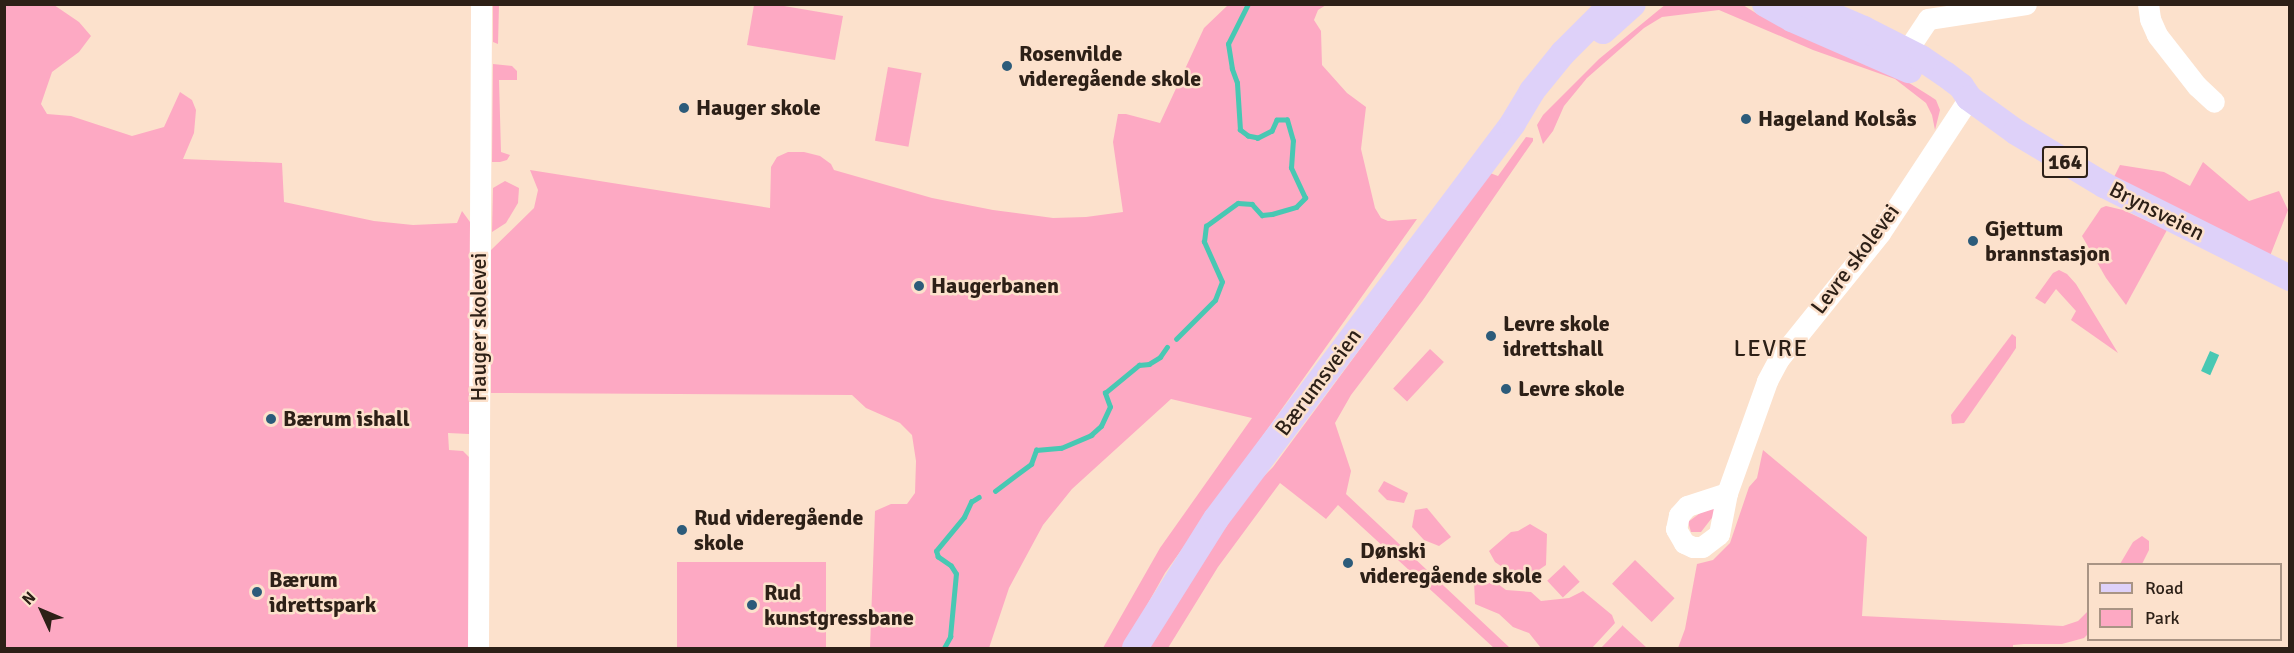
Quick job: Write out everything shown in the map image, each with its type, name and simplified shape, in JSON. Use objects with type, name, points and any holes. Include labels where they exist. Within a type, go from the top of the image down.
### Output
[{"type":"main road","name":"Bærumsveien","points":[[1514,123],[1532,91],[1563,53],[1612,4]]},
{"type":"main road","name":"Bærumsveien","points":[[1135,648],[1216,519],[1514,123],[1583,50],[1633,4]]},
{"type":"main road","name":"Brynsveien","points":[[1765,4],[1809,27],[1902,58]]},
{"type":"main road","name":"Brynsveien","points":[[1806,4],[1902,58],[1953,94],[1969,98],[2033,143],[2104,185],[2289,278]]},
{"type":"street","name":"Hauger skolevei","points":[[478,648],[481,527],[478,366],[481,4]]},
{"type":"street","points":[[1902,58],[1928,18],[2026,4]]},
{"type":"street","points":[[2148,4],[2150,19],[2157,35],[2197,86],[2214,102]]},
{"type":"street","name":"Levre skolevei","points":[[1728,493],[1767,381],[1778,360],[1881,233],[1969,98]]},
{"type":"green space","points":[[1666,4],[1743,5],[1759,15],[1906,81],[1936,100],[1940,110],[1935,130],[1932,115],[1926,103],[1895,79],[1813,50],[1719,10],[1662,17],[1644,28],[1587,78],[1564,106],[1553,131],[1543,144],[1537,125],[1543,115],[1599,59]]},
{"type":"green space","points":[[4,5],[54,5],[79,22],[91,36],[79,52],[52,72],[41,104],[47,114],[71,116],[132,136],[164,127],[180,92],[192,100],[196,110],[194,133],[183,159],[282,163],[284,202],[374,221],[413,225],[457,223],[462,211],[470,222],[469,434],[448,433],[449,450],[463,451],[470,458],[470,648],[5,648]]},
{"type":"green space","points":[[493,5],[499,5],[498,44],[493,42]]},
{"type":"green space","points":[[754,5],[778,5],[843,16],[835,60],[747,45]]},
{"type":"green space","points":[[1228,5],[1326,5],[1318,10],[1314,20],[1321,31],[1322,65],[1347,93],[1366,107],[1361,149],[1375,208],[1381,218],[1388,221],[1417,219],[1165,573],[1123,648],[1103,648],[1160,548],[1252,418],[1171,399],[1072,489],[1043,525],[1009,588],[989,648],[870,648],[875,511],[891,504],[907,504],[915,493],[916,461],[912,435],[900,423],[866,408],[852,395],[491,393],[491,250],[534,208],[538,190],[530,170],[770,208],[771,167],[777,157],[788,152],[804,152],[820,156],[831,164],[834,170],[932,198],[993,210],[1053,218],[1086,217],[1123,212],[1113,142],[1118,114],[1160,123],[1204,28]]},
{"type":"green space","points":[[493,64],[512,66],[517,71],[517,80],[499,80],[501,152],[510,155],[507,160],[500,162],[492,162]]},
{"type":"green space","points":[[888,67],[921,73],[908,147],[875,141]]},
{"type":"green space","points":[[1526,137],[1533,138],[1533,141],[1423,300],[1351,395],[1335,423],[1351,471],[1346,494],[1510,648],[1494,648],[1338,505],[1326,519],[1280,483],[1218,567],[1168,648],[1149,648],[1212,545],[1257,483],[1273,467],[1490,173],[1498,176]]},
{"type":"green space","points":[[2203,162],[2249,201],[2279,191],[2288,210],[2270,256],[2114,177],[2120,165],[2164,172],[2190,186]]},
{"type":"green space","points":[[505,181],[519,188],[518,203],[506,223],[492,232],[493,188]]},
{"type":"green space","points":[[2106,206],[2123,210],[2167,230],[2126,305],[2106,278],[2082,236],[2101,208]]},
{"type":"green space","points":[[2059,270],[2067,274],[2076,284],[2118,353],[2071,320],[2076,311],[2056,289],[2045,304],[2035,298],[2053,273]]},
{"type":"green space","points":[[2012,334],[2016,337],[2016,348],[1964,423],[1952,424],[1951,415]]},
{"type":"green space","points":[[1430,349],[1444,362],[1407,401],[1393,388]]},
{"type":"green space","points":[[1763,450],[1867,537],[1862,616],[2063,626],[2078,621],[2087,612],[2087,635],[2084,638],[2062,644],[2024,644],[2013,645],[2013,648],[1678,648],[1685,629],[1697,564],[1713,560],[1730,543],[1749,487],[1757,478]]},
{"type":"green space","points":[[1384,481],[1408,493],[1404,503],[1387,500],[1378,491]]},
{"type":"green space","points":[[1711,505],[1718,510],[1701,532],[1691,532],[1688,522]]},
{"type":"green space","points":[[1427,508],[1451,537],[1439,546],[1424,540],[1412,527],[1415,510]]},
{"type":"green space","points":[[1530,524],[1547,534],[1546,565],[1530,576],[1508,571],[1495,562],[1489,551],[1511,532]]},
{"type":"green space","points":[[2142,536],[2149,541],[2149,550],[2142,563],[2121,563],[2133,542]]},
{"type":"green space","points":[[1635,560],[1675,598],[1652,622],[1612,584]]},
{"type":"green space","name":"Rud kunstgressbane","points":[[677,562],[826,562],[826,648],[677,648]]},
{"type":"green space","points":[[1564,565],[1580,582],[1563,598],[1547,581]]},
{"type":"green space","points":[[1474,581],[1498,584],[1506,590],[1531,592],[1541,601],[1569,598],[1583,591],[1612,615],[1615,623],[1592,648],[1541,648],[1529,633],[1513,627],[1499,614],[1475,604]]},
{"type":"green space","points":[[1623,626],[1647,648],[1601,648]]},
{"type":"water","points":[[2210,351],[2219,355],[2210,375],[2201,371]]},
{"type":"waterway","points":[[1176,339],[1215,300],[1222,282],[1204,242],[1206,226],[1238,203],[1252,204],[1262,215],[1296,207],[1305,198],[1291,168],[1293,141],[1287,120],[1277,120],[1272,131],[1258,138],[1248,136],[1240,130],[1237,83],[1228,44],[1248,4]]},
{"type":"waterway","points":[[995,491],[1031,464],[1036,450],[1061,448],[1091,435],[1101,426],[1110,407],[1105,393],[1139,365],[1149,364],[1160,357],[1167,347]]},
{"type":"waterway","points":[[944,648],[950,637],[956,574],[951,566],[938,557],[936,551],[964,517],[971,502],[979,497]]},
{"type":"place","name":"Rosenvilde videregående skole","points":[[1007,66]]},
{"type":"place","name":"Hauger skole","points":[[684,108]]},
{"type":"place","name":"Hageland Kolsås","points":[[1746,119]]},
{"type":"place","name":"Gjettum brannstasjon","points":[[1973,241]]},
{"type":"place","name":"Haugerbanen","points":[[919,286]]},
{"type":"place","name":"Levre skole idrettshall","points":[[1491,336]]},
{"type":"place","name":"Levre skole","points":[[1506,389]]},
{"type":"place","name":"Bærum ishall","points":[[271,419]]},
{"type":"place","name":"Rud videregående skole","points":[[682,530]]},
{"type":"place","name":"Dønski videregående skole","points":[[1348,563]]},
{"type":"place","name":"Bærum idrettspark","points":[[257,592]]},
{"type":"place","name":"Rud kunstgressbane","points":[[752,605]]},
{"type":"district","name":"LEVRE","points":[[1771,349]]}]
